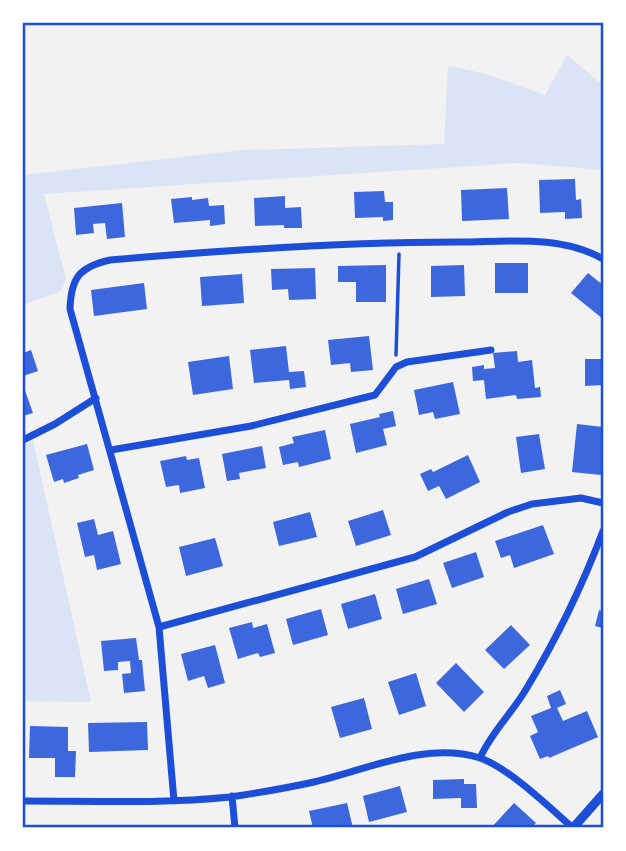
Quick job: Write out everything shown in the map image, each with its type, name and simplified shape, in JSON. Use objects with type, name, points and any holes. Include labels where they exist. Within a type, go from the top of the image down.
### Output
[{"type":"street","points":[[174,802],[159,627],[70,309],[71,288],[79,274],[97,263],[110,260],[259,247],[399,242],[561,244],[587,249],[603,259]]},
{"type":"street","points":[[111,450],[251,426],[375,394],[396,367],[407,362],[491,350]]},
{"type":"street","points":[[23,440],[96,398]]},
{"type":"street","points":[[159,627],[415,557],[508,512],[532,504],[581,498],[603,503]]},
{"type":"street","points":[[480,758],[485,746],[525,692],[573,605],[603,531]]},
{"type":"street","points":[[23,802],[174,802],[233,796],[312,782],[415,755],[442,753],[480,758],[515,779],[573,828],[603,794]]},
{"type":"street","points":[[233,796],[235,828]]},
{"type":"path","points":[[396,367],[399,242]]},
{"type":"shaded area","points":[[567,55],[603,85],[603,170],[517,163],[44,194],[66,279],[61,291],[23,305],[23,175],[243,150],[444,144],[448,66],[483,73],[545,95]]},
{"type":"shaded area","points":[[33,440],[91,702],[23,701],[23,445]]},
{"type":"building","points":[[575,179],[576,200],[581,199],[582,218],[565,219],[565,212],[540,213],[539,180]]},
{"type":"building","points":[[507,188],[509,219],[462,221],[461,190]]},
{"type":"building","points":[[384,191],[385,202],[393,202],[393,220],[383,221],[383,217],[355,218],[354,192]]},
{"type":"building","points":[[285,196],[285,208],[301,207],[302,228],[284,228],[284,225],[255,226],[254,198]]},
{"type":"building","points":[[192,197],[192,200],[208,198],[209,206],[224,205],[225,224],[210,226],[210,220],[174,223],[171,199]]},
{"type":"building","points":[[122,203],[125,237],[107,239],[105,223],[93,224],[94,233],[76,235],[74,208]]},
{"type":"building","points":[[495,263],[528,263],[528,293],[495,293]]},
{"type":"building","points":[[386,265],[386,302],[356,302],[356,282],[338,282],[338,266]]},
{"type":"building","points":[[464,265],[465,296],[431,297],[431,266]]},
{"type":"building","points":[[315,268],[316,299],[289,300],[288,289],[272,290],[271,269]]},
{"type":"building","points":[[588,273],[603,285],[603,319],[571,293]]},
{"type":"building","points":[[242,274],[244,303],[202,306],[200,277]]},
{"type":"building","points":[[144,283],[147,309],[94,316],[91,290]]},
{"type":"building","points":[[369,336],[373,370],[351,372],[350,363],[331,365],[328,340]]},
{"type":"building","points":[[286,346],[289,372],[304,371],[306,387],[290,389],[289,380],[254,383],[250,350]]},
{"type":"building","points":[[31,350],[38,371],[23,376],[23,353]]},
{"type":"building","points":[[517,351],[518,362],[532,360],[535,388],[540,387],[541,397],[517,399],[516,395],[486,399],[484,380],[473,381],[472,367],[484,365],[484,369],[495,368],[493,353]]},
{"type":"building","points":[[229,356],[233,389],[193,395],[188,362]]},
{"type":"building","points":[[585,359],[603,359],[603,385],[585,386]]},
{"type":"building","points":[[453,382],[460,414],[435,419],[433,412],[419,415],[414,390]]},
{"type":"building","points":[[23,385],[33,413],[23,416]]},
{"type":"building","points":[[393,411],[396,426],[383,429],[387,445],[356,453],[350,424]]},
{"type":"building","points":[[577,424],[603,427],[601,475],[572,472]]},
{"type":"building","points":[[325,430],[331,459],[299,467],[298,462],[283,465],[279,447],[294,443],[292,437]]},
{"type":"building","points":[[539,434],[545,469],[521,473],[516,437]]},
{"type":"building","points":[[87,444],[94,470],[64,483],[63,479],[54,482],[46,455]]},
{"type":"building","points":[[262,446],[266,468],[239,473],[240,479],[227,481],[222,454]]},
{"type":"building","points":[[468,455],[480,482],[446,499],[439,486],[428,491],[420,474],[431,469],[433,472]]},
{"type":"building","points":[[186,456],[187,460],[199,458],[205,488],[180,493],[179,485],[166,487],[160,461]]},
{"type":"building","points":[[383,510],[391,535],[356,546],[348,521]]},
{"type":"building","points":[[310,512],[317,537],[279,546],[273,522]]},
{"type":"building","points":[[94,519],[98,535],[113,531],[121,564],[97,570],[94,555],[85,557],[77,523]]},
{"type":"building","points":[[543,525],[554,554],[514,568],[510,555],[501,558],[495,541]]},
{"type":"building","points":[[215,538],[223,566],[186,576],[179,547]]},
{"type":"building","points":[[476,552],[484,577],[452,588],[443,563]]},
{"type":"building","points":[[429,579],[437,604],[403,614],[396,589]]},
{"type":"building","points":[[375,594],[382,619],[348,629],[341,604]]},
{"type":"building","points":[[321,609],[328,635],[293,645],[286,619]]},
{"type":"building","points":[[599,610],[603,611],[603,628],[595,626]]},
{"type":"building","points":[[252,622],[253,628],[267,624],[275,653],[260,657],[258,653],[238,659],[229,628]]},
{"type":"building","points":[[511,625],[530,645],[504,669],[485,650]]},
{"type":"building","points":[[136,638],[139,660],[142,660],[145,691],[124,693],[122,674],[131,673],[130,661],[118,662],[118,670],[104,671],[101,641]]},
{"type":"building","points":[[215,645],[225,683],[208,688],[204,676],[188,681],[181,654]]},
{"type":"building","points":[[456,663],[484,692],[464,712],[436,683]]},
{"type":"building","points":[[416,673],[426,706],[399,715],[388,682]]},
{"type":"building","points":[[560,690],[566,704],[557,708],[563,721],[587,711],[598,737],[549,758],[540,759],[530,736],[538,732],[531,716],[551,708],[547,696]]},
{"type":"building","points":[[364,698],[372,729],[340,738],[331,707]]},
{"type":"building","points":[[147,722],[148,750],[89,752],[88,723]]},
{"type":"building","points":[[30,726],[68,727],[68,751],[76,751],[75,777],[55,777],[55,758],[29,758]]},
{"type":"building","points":[[464,779],[464,784],[476,784],[477,808],[461,808],[461,798],[433,799],[433,780]]},
{"type":"building","points":[[400,786],[407,812],[369,822],[363,796]]},
{"type":"building","points":[[347,803],[353,828],[313,828],[309,811]]},
{"type":"building","points":[[514,803],[536,823],[531,828],[491,828]]}]
